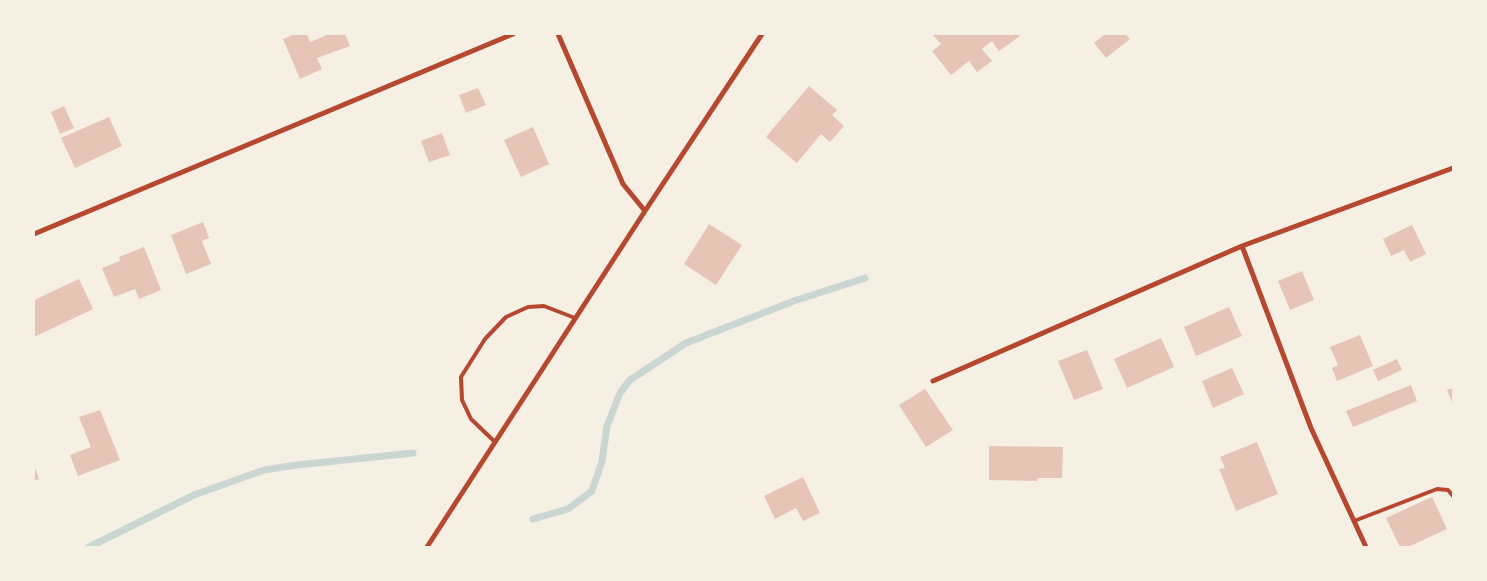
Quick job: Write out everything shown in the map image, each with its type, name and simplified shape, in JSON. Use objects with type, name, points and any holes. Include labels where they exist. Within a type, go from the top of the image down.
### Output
[{"type":"street","points":[[34,234],[513,34]]},
{"type":"street","points":[[558,34],[623,184],[644,211]]},
{"type":"street","points":[[427,547],[644,211],[762,34]]},
{"type":"street","points":[[933,381],[1242,246],[1453,168]]},
{"type":"street","points":[[1242,246],[1311,428],[1366,547]]},
{"type":"lane","points":[[495,442],[471,419],[462,400],[461,377],[485,339],[506,317],[528,306],[544,306],[575,318]]},
{"type":"lane","points":[[1354,521],[1437,490],[1448,490],[1453,496]]},
{"type":"building","points":[[295,34],[307,34],[310,42],[325,36],[324,34],[345,34],[350,46],[317,58],[322,69],[300,79],[283,39]]},
{"type":"building","points":[[932,34],[1018,34],[1020,36],[999,51],[992,41],[982,49],[992,61],[977,72],[969,61],[951,75],[932,51],[941,44]]},
{"type":"building","points":[[1105,34],[1125,34],[1130,39],[1106,58],[1094,43]]},
{"type":"building","points":[[809,86],[837,110],[832,115],[844,126],[830,142],[821,134],[797,163],[766,137]]},
{"type":"building","points":[[478,88],[486,105],[466,113],[459,95]]},
{"type":"building","points":[[64,106],[74,128],[60,134],[51,112]]},
{"type":"building","points":[[109,117],[122,146],[75,168],[61,138]]},
{"type":"building","points":[[533,127],[549,164],[521,177],[504,140]]},
{"type":"building","points":[[442,133],[450,155],[429,162],[421,141]]},
{"type":"building","points":[[203,222],[209,238],[202,241],[211,264],[186,274],[171,235]]},
{"type":"building","points":[[709,224],[742,245],[716,285],[684,264]]},
{"type":"building","points":[[1412,225],[1426,254],[1410,262],[1404,250],[1391,256],[1383,239]]},
{"type":"building","points":[[144,247],[161,290],[139,299],[135,289],[114,297],[102,268],[120,261],[119,257]]},
{"type":"building","points":[[1302,271],[1314,300],[1290,310],[1278,281]]},
{"type":"building","points":[[79,279],[93,309],[34,337],[34,300]]},
{"type":"building","points":[[1229,307],[1242,336],[1196,356],[1184,327]]},
{"type":"building","points":[[1360,335],[1373,366],[1337,381],[1332,368],[1338,365],[1330,347]]},
{"type":"building","points":[[1161,338],[1174,367],[1127,388],[1114,359]]},
{"type":"building","points":[[1087,350],[1103,389],[1074,400],[1058,361]]},
{"type":"building","points":[[1397,359],[1402,370],[1378,381],[1373,370]]},
{"type":"building","points":[[1232,368],[1244,394],[1213,408],[1202,381]]},
{"type":"building","points":[[1411,385],[1417,401],[1353,427],[1346,411]]},
{"type":"building","points":[[1453,388],[1453,405],[1447,390]]},
{"type":"building","points":[[925,389],[953,430],[926,447],[899,405]]},
{"type":"building","points":[[100,410],[120,460],[78,476],[70,455],[91,447],[79,417]]},
{"type":"building","points":[[1257,442],[1278,494],[1236,511],[1219,469],[1225,468],[1220,457]]},
{"type":"building","points":[[989,446],[1063,447],[1062,478],[1038,478],[1037,481],[989,480]]},
{"type":"building","points":[[34,465],[39,479],[34,481]]},
{"type":"building","points":[[803,477],[820,513],[803,521],[796,508],[775,519],[764,496]]},
{"type":"building","points":[[1432,497],[1447,529],[1408,547],[1400,547],[1386,518]]},
{"type":"waterway","points":[[533,519],[568,509],[592,491],[602,461],[607,426],[620,393],[630,380],[686,343],[794,301],[865,278]]},
{"type":"waterway","points":[[89,547],[194,495],[264,470],[413,453]]}]
